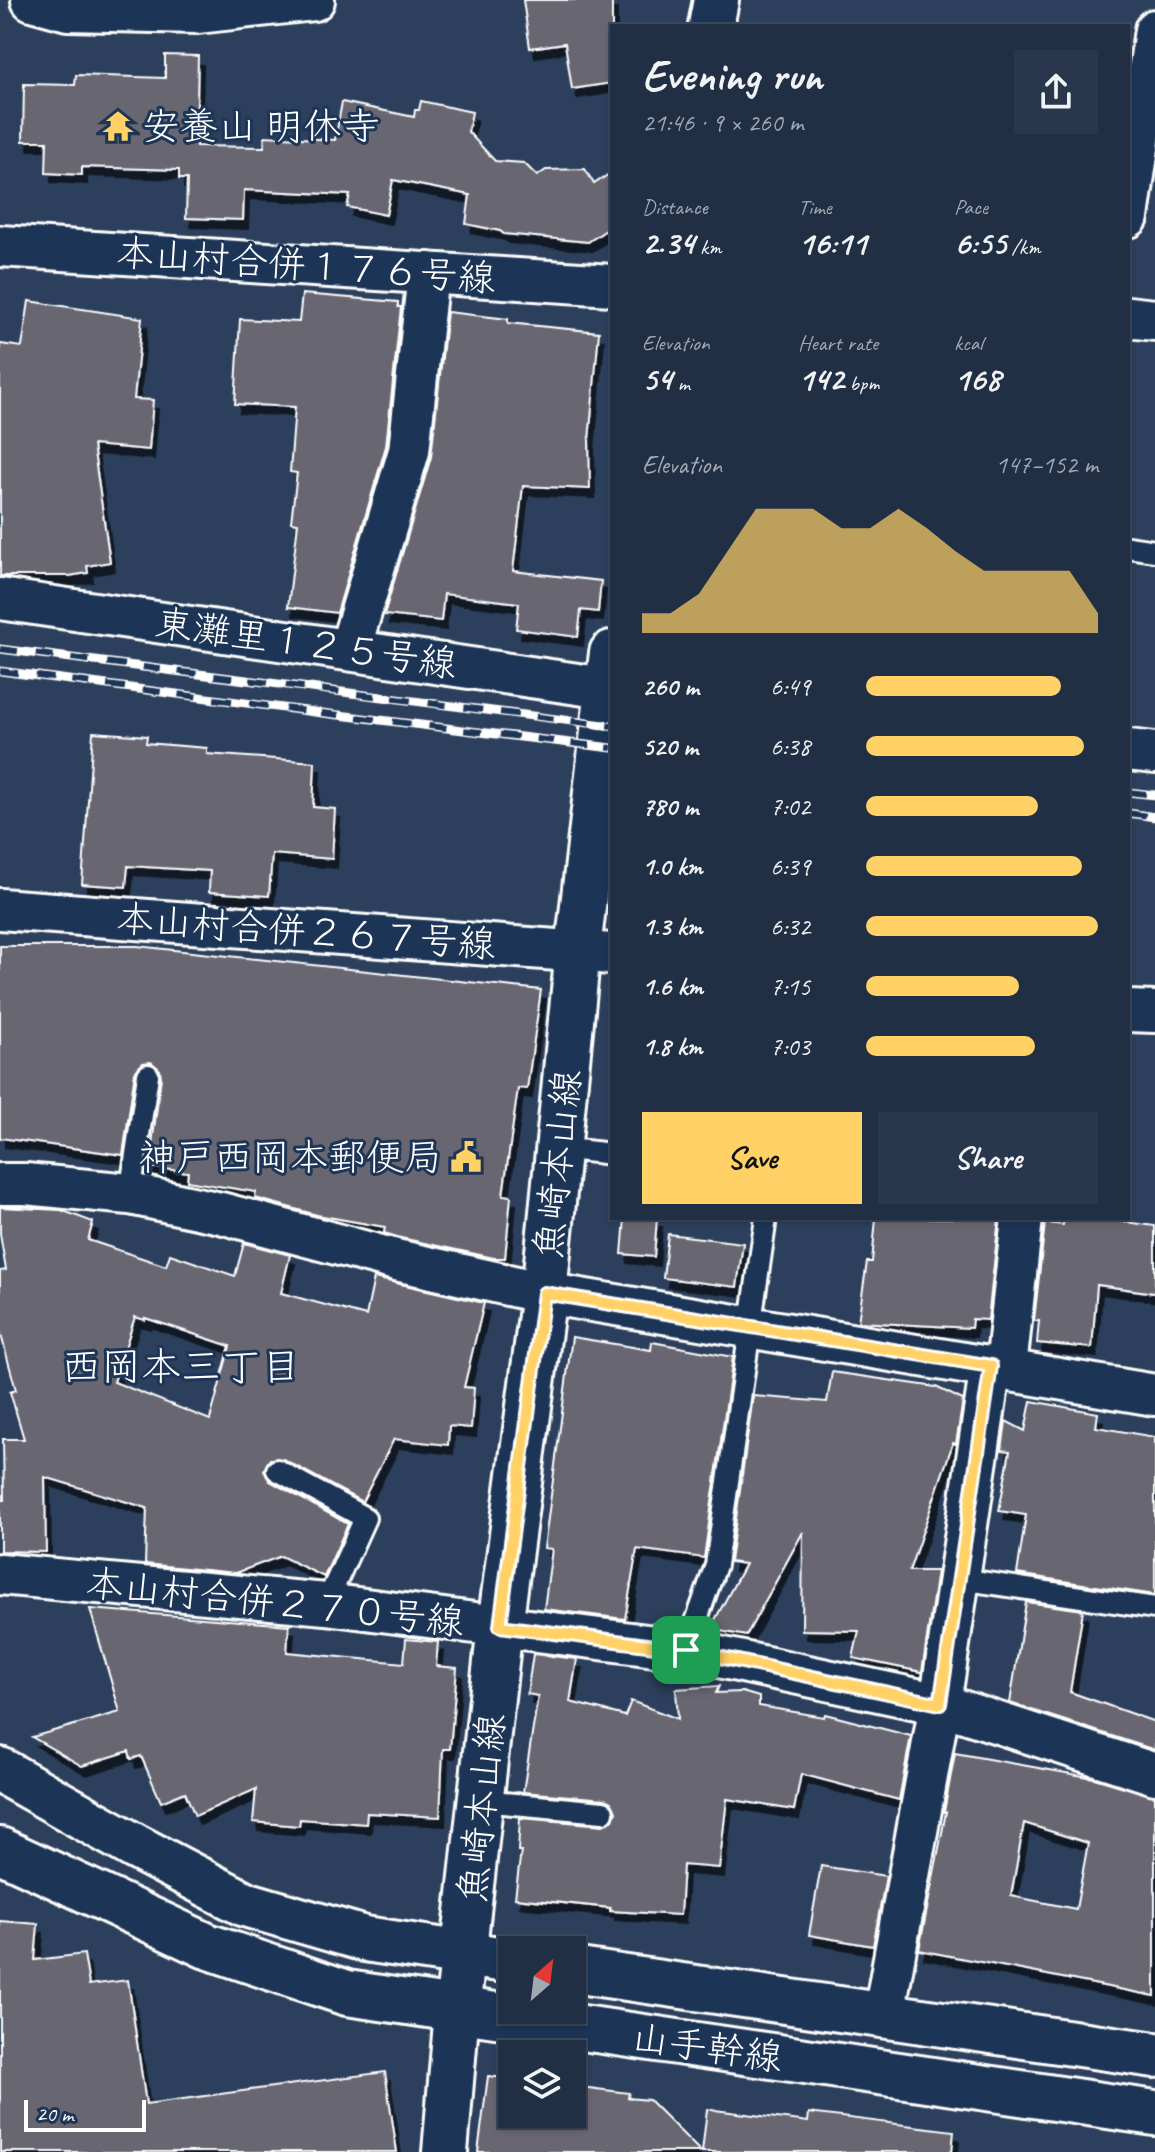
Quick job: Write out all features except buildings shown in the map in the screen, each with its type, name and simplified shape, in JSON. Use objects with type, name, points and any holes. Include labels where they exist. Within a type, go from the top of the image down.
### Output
[{"type":"street","points":[[32,0],[68,10],[197,13],[314,0]]},
{"type":"street","points":[[711,24],[716,0]]},
{"type":"street","points":[[1130,203],[1155,30]]},
{"type":"street","name":"本山村合併１７６号線","points":[[0,246],[610,285]]},
{"type":"street","points":[[350,649],[409,451],[428,273]]},
{"type":"street","points":[[1130,317],[1155,320]]},
{"type":"street","name":"東灘里１２５号線","points":[[0,599],[350,649],[610,677]]},
{"type":"street","name":"魚崎本山線","points":[[445,2152],[457,2011],[500,1626],[544,1293],[559,1148],[595,952],[610,694]]},
{"type":"street","points":[[1130,750],[1155,753]]},
{"type":"street","name":"本山村合併２６７号線","points":[[0,909],[595,952]]},
{"type":"street","points":[[1130,1011],[1155,1012]]},
{"type":"street","points":[[0,1184],[130,1194],[221,1213],[396,1260],[544,1293],[1155,1395]]},
{"type":"street","points":[[884,2014],[1022,1220]]},
{"type":"street","name":"本山村合併２７０号線","points":[[0,1574],[326,1604],[686,1650],[940,1704],[1155,1774]]},
{"type":"street","points":[[0,1770],[245,1904],[365,1939],[498,1959]]},
{"type":"street","name":"山手幹線","points":[[0,1850],[207,1946],[347,1993],[1155,2113]]},
{"type":"street","name":"山手幹線","points":[[586,1972],[1155,2055]]},
{"type":"lane","points":[[1130,547],[1155,551]]},
{"type":"lane","points":[[130,1194],[148,1075]]},
{"type":"lane","points":[[559,1148],[610,1154]]},
{"type":"lane","points":[[686,1650],[716,1565],[766,1220]]},
{"type":"lane","points":[[277,1470],[365,1518],[326,1604]]},
{"type":"lane","points":[[960,1579],[1155,1608]]},
{"type":"lane","points":[[481,1801],[603,1812]]},
{"type":"railway","points":[[0,649],[610,726]]},
{"type":"railway","points":[[0,671],[610,748]]},
{"type":"railway","points":[[1130,792],[1155,795]]},
{"type":"railway","points":[[1130,813],[1155,817]]},
{"type":"place","name":"安養山 明休寺","points":[[118,126]]},
{"type":"place","name":"神戸西岡本郵便局","points":[[466,1157]]},
{"type":"district","name":"西岡本三丁目","points":[[181,1366]]},
{"type":"route","points":[[544,1293],[991,1366],[940,1704],[686,1650],[500,1626],[544,1293]]}]
